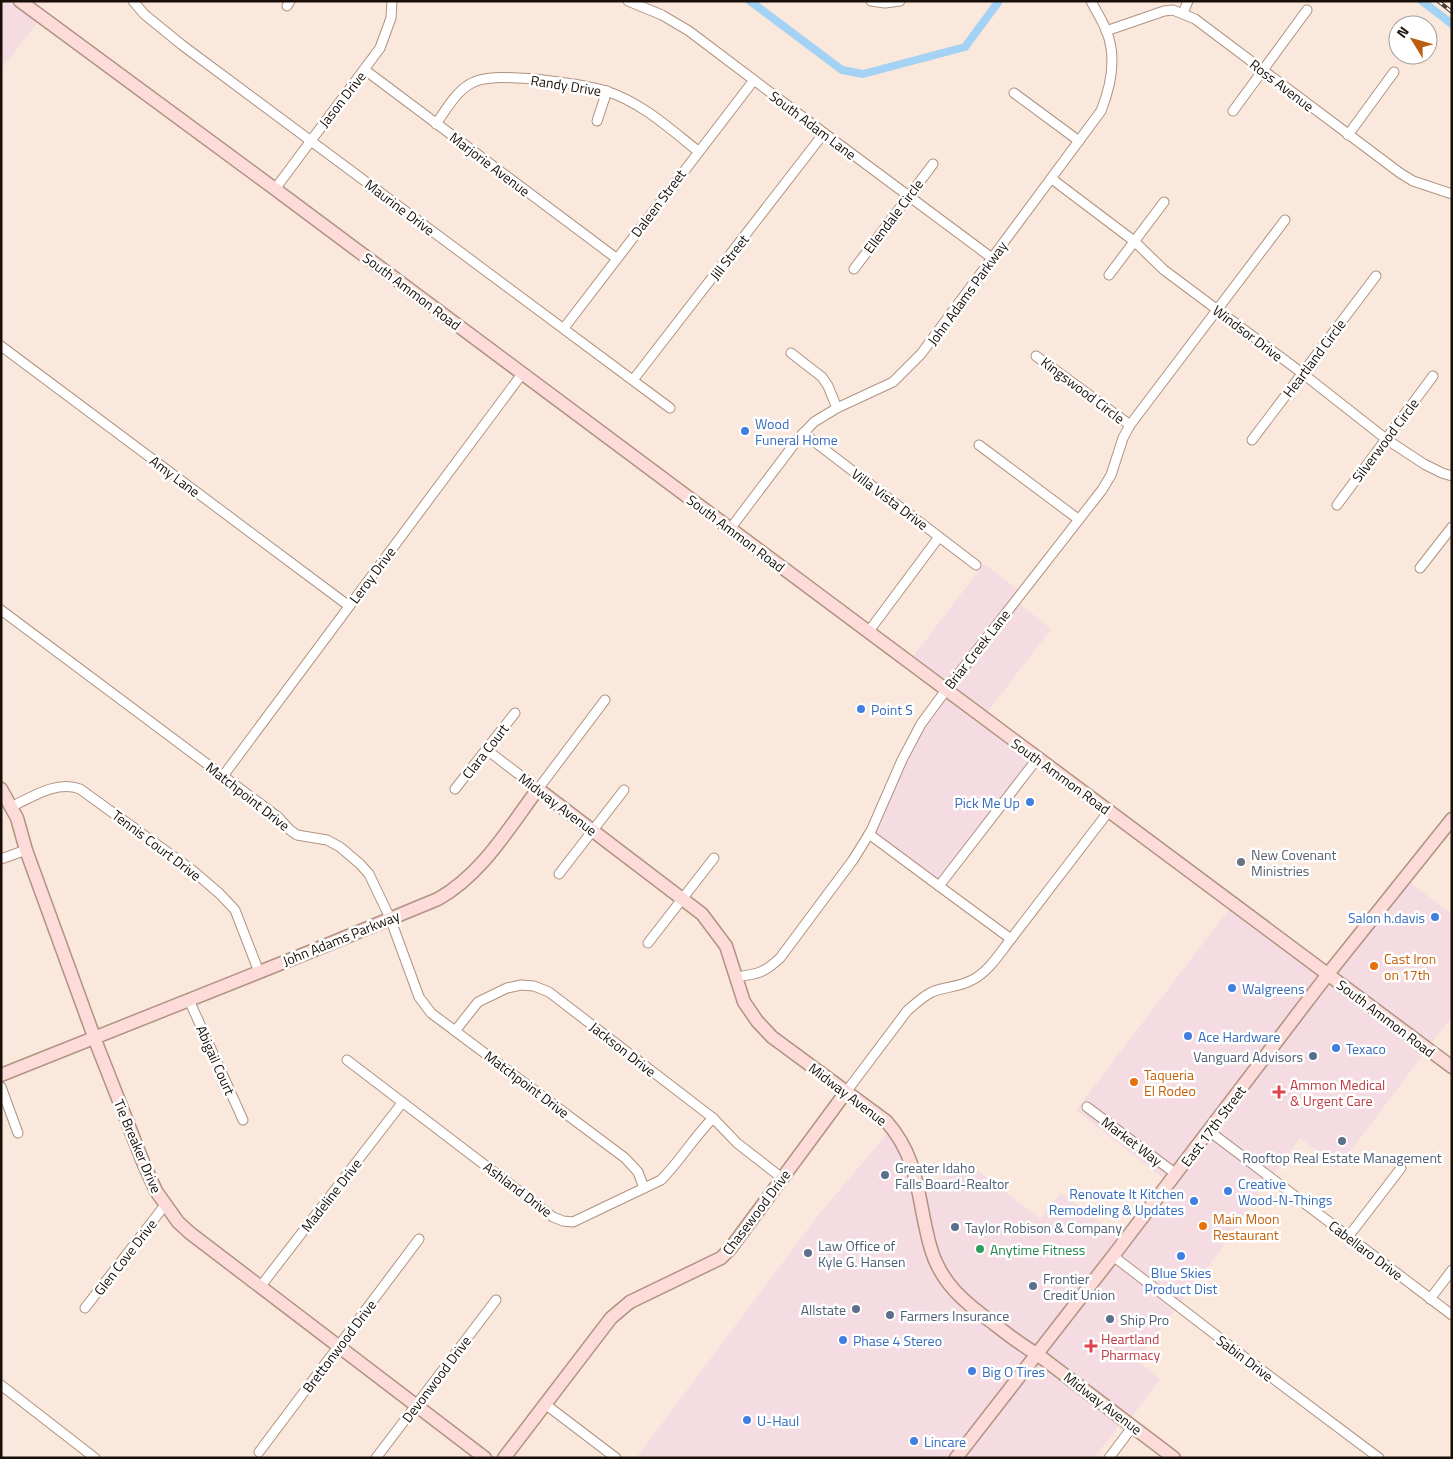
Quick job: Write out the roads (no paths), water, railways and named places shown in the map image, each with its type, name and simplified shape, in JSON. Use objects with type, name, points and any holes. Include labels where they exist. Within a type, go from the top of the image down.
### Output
[{"type":"street","name":"South Ammon Road","points":[[20,1],[869,631],[1452,1067]]},
{"type":"street","name":"Maurine Drive","points":[[133,1],[144,14],[182,46],[670,408]]},
{"type":"street","name":"Jason Drive","points":[[275,189],[380,48],[391,18],[392,1]]},
{"type":"street","name":"South Adam Lane","points":[[628,1],[662,15],[689,31],[992,258]]},
{"type":"street","points":[[872,1],[885,3],[900,1]]},
{"type":"street","name":"John Adams Parkway","points":[[730,529],[803,433],[818,418],[893,382],[921,354],[1101,111],[1108,92],[1112,71],[1106,31],[1091,1]]},
{"type":"street","points":[[1106,31],[1164,11],[1173,10],[1184,13],[1188,1]]},
{"type":"street","points":[[1233,111],[1307,10]]},
{"type":"street","name":"Ross Avenue","points":[[1184,13],[1195,19],[1413,181],[1452,194]]},
{"type":"street","name":"Marjorie Avenue","points":[[365,70],[616,258]]},
{"type":"street","points":[[1348,134],[1394,72]]},
{"type":"street","name":"Randy Drive","points":[[436,124],[463,88],[474,82],[485,79],[522,78],[576,84],[607,91],[648,113],[698,150]]},
{"type":"street","name":"Daleen Street","points":[[564,328],[698,150],[754,80]]},
{"type":"street","points":[[597,121],[607,91]]},
{"type":"street","points":[[1014,93],[1079,141]]},
{"type":"street","name":"Jill Street","points":[[634,380],[824,133]]},
{"type":"street","name":"Ellendale Circle","points":[[854,269],[933,164]]},
{"type":"street","name":"Windsor Drive","points":[[1052,179],[1134,241],[1164,270],[1302,373],[1386,439],[1424,464],[1452,476]]},
{"type":"street","points":[[1109,275],[1164,202]]},
{"type":"street","name":"Briar Creek Lane","points":[[736,978],[762,972],[780,958],[853,860],[869,834],[902,760],[921,724],[1102,490],[1111,475],[1123,438],[1130,425],[1285,220]]},
{"type":"street","name":"Heartland Circle","points":[[1252,440],[1376,276]]},
{"type":"street","name":"Amy Lane","points":[[1,346],[348,606]]},
{"type":"street","points":[[791,353],[822,377],[837,408]]},
{"type":"street","name":"Kingswood Circle","points":[[1036,356],[1130,425]]},
{"type":"street","name":"Leroy Drive","points":[[223,776],[522,374]]},
{"type":"street","name":"Silverwood Circle","points":[[1337,505],[1434,376]]},
{"type":"street","name":"Villa Vista Drive","points":[[803,433],[976,565]]},
{"type":"street","points":[[979,445],[1078,519]]},
{"type":"street","points":[[1420,568],[1452,527]]},
{"type":"street","points":[[869,631],[939,537]]},
{"type":"street","name":"Matchpoint Drive","points":[[1,610],[278,817],[296,835],[327,840],[350,855],[369,874],[390,918],[419,997],[431,1013],[625,1158],[638,1172],[644,1188]]},
{"type":"street","name":"John Adams Parkway","points":[[1,1074],[259,972],[438,899],[454,890],[488,856],[605,700]]},
{"type":"street","name":"Clara Court","points":[[455,789],[515,713]]},
{"type":"street","name":"Midway Avenue","points":[[487,750],[702,914],[726,946],[744,1002],[756,1021],[772,1037],[886,1121],[904,1145],[913,1166],[931,1249],[943,1278],[964,1302],[1037,1354],[1174,1458]]},
{"type":"street","points":[[939,886],[1038,759]]},
{"type":"street","name":"Tennis Court Drive","points":[[12,806],[56,787],[72,786],[80,789],[185,865],[220,894],[235,910],[259,972]]},
{"type":"street","name":"Tie Breaker Drive","points":[[1,789],[17,818],[26,850],[143,1162],[156,1191],[178,1222],[260,1287],[485,1458]]},
{"type":"street","points":[[559,874],[624,790]]},
{"type":"street","points":[[846,1092],[907,1011],[919,1000],[933,992],[969,982],[989,967],[1109,812]]},
{"type":"street","name":"East 17th Street","points":[[956,1458],[1328,974],[1452,819]]},
{"type":"street","points":[[869,834],[1011,939]]},
{"type":"street","points":[[1,858],[26,850]]},
{"type":"street","points":[[648,943],[714,858]]},
{"type":"street","name":"Jackson Drive","points":[[455,1031],[478,1002],[507,988],[521,985],[534,986],[548,992],[712,1118],[737,1143],[782,1178]]},
{"type":"street","name":"Abigail Court","points":[[189,1000],[243,1120]]},
{"type":"street","name":"Ashland Drive","points":[[347,1060],[553,1217],[564,1221],[574,1222],[661,1180],[697,1133],[712,1118]]},
{"type":"street","points":[[1,1087],[18,1133]]},
{"type":"street","name":"Chasewood Drive","points":[[504,1458],[611,1318],[620,1309],[630,1302],[721,1258],[730,1249],[846,1092]]},
{"type":"street","name":"Madeline Drive","points":[[260,1287],[402,1102]]},
{"type":"street","name":"Market Way","points":[[1087,1107],[1176,1174]]},
{"type":"street","name":"Cabellaro Drive","points":[[1209,1131],[1452,1315]]},
{"type":"street","points":[[1348,1237],[1400,1168]]},
{"type":"street","name":"Glen Cove Drive","points":[[85,1308],[166,1205]]},
{"type":"street","name":"Brettonwood Drive","points":[[259,1452],[419,1240]]},
{"type":"street","name":"Sabin Drive","points":[[1113,1256],[1379,1458]]},
{"type":"street","points":[[1430,1299],[1452,1270]]},
{"type":"street","name":"Devonwood Drive","points":[[376,1458],[496,1300]]},
{"type":"street","points":[[1,1385],[95,1458]]},
{"type":"street","points":[[545,1404],[616,1458]]},
{"type":"street","points":[[1109,1458],[1133,1426]]},
{"type":"waterway","points":[[750,1],[842,70],[863,74],[965,47],[999,1]]},
{"type":"waterway","points":[[1422,1],[1452,24]]},
{"type":"railway","points":[[1438,1],[1452,12]]},
{"type":"place","name":"Wood Funeral Home","points":[[745,431]]},
{"type":"place","name":"Point S","points":[[861,709]]},
{"type":"place","name":"Pick Me Up","points":[[1030,802]]},
{"type":"place","name":"New Covenant Ministries","points":[[1241,862]]},
{"type":"place","name":"Salon h.davis","points":[[1435,917]]},
{"type":"place","name":"Cast Iron on 17th","points":[[1374,966]]},
{"type":"place","name":"Walgreens","points":[[1232,988]]},
{"type":"place","name":"Ace Hardware","points":[[1188,1036]]},
{"type":"place","name":"Texaco","points":[[1336,1048]]},
{"type":"place","name":"Vanguard Advisors","points":[[1313,1056]]},
{"type":"place","name":"Taqueria El Rodeo","points":[[1134,1082]]},
{"type":"place","name":"Ammon Medical & Urgent Care","points":[[1279,1092]]},
{"type":"place","name":"Rooftop Real Estate Management","points":[[1342,1141]]},
{"type":"place","name":"Greater Idaho Falls Board-Realtor","points":[[885,1175]]},
{"type":"place","name":"Creative Wood-N-Things","points":[[1228,1191]]},
{"type":"place","name":"Renovate It Kitchen Remodeling & Updates","points":[[1194,1201]]},
{"type":"place","name":"Main Moon Restaurant","points":[[1203,1226]]},
{"type":"place","name":"Taylor Robison & Company","points":[[955,1227]]},
{"type":"place","name":"Anytime Fitness","points":[[980,1249]]},
{"type":"place","name":"Law Office of Kyle G. Hansen","points":[[808,1253]]},
{"type":"place","name":"Blue Skies Product Dist","points":[[1181,1256]]},
{"type":"place","name":"Frontier Credit Union","points":[[1033,1286]]},
{"type":"place","name":"Allstate","points":[[856,1309]]},
{"type":"place","name":"Farmers Insurance","points":[[890,1315]]},
{"type":"place","name":"Ship Pro","points":[[1110,1319]]},
{"type":"place","name":"Phase 4 Stereo","points":[[843,1340]]},
{"type":"place","name":"Heartland Pharmacy","points":[[1091,1346]]},
{"type":"place","name":"Big O Tires","points":[[972,1371]]},
{"type":"place","name":"U-Haul","points":[[747,1420]]},
{"type":"place","name":"Lincare","points":[[914,1441]]}]
